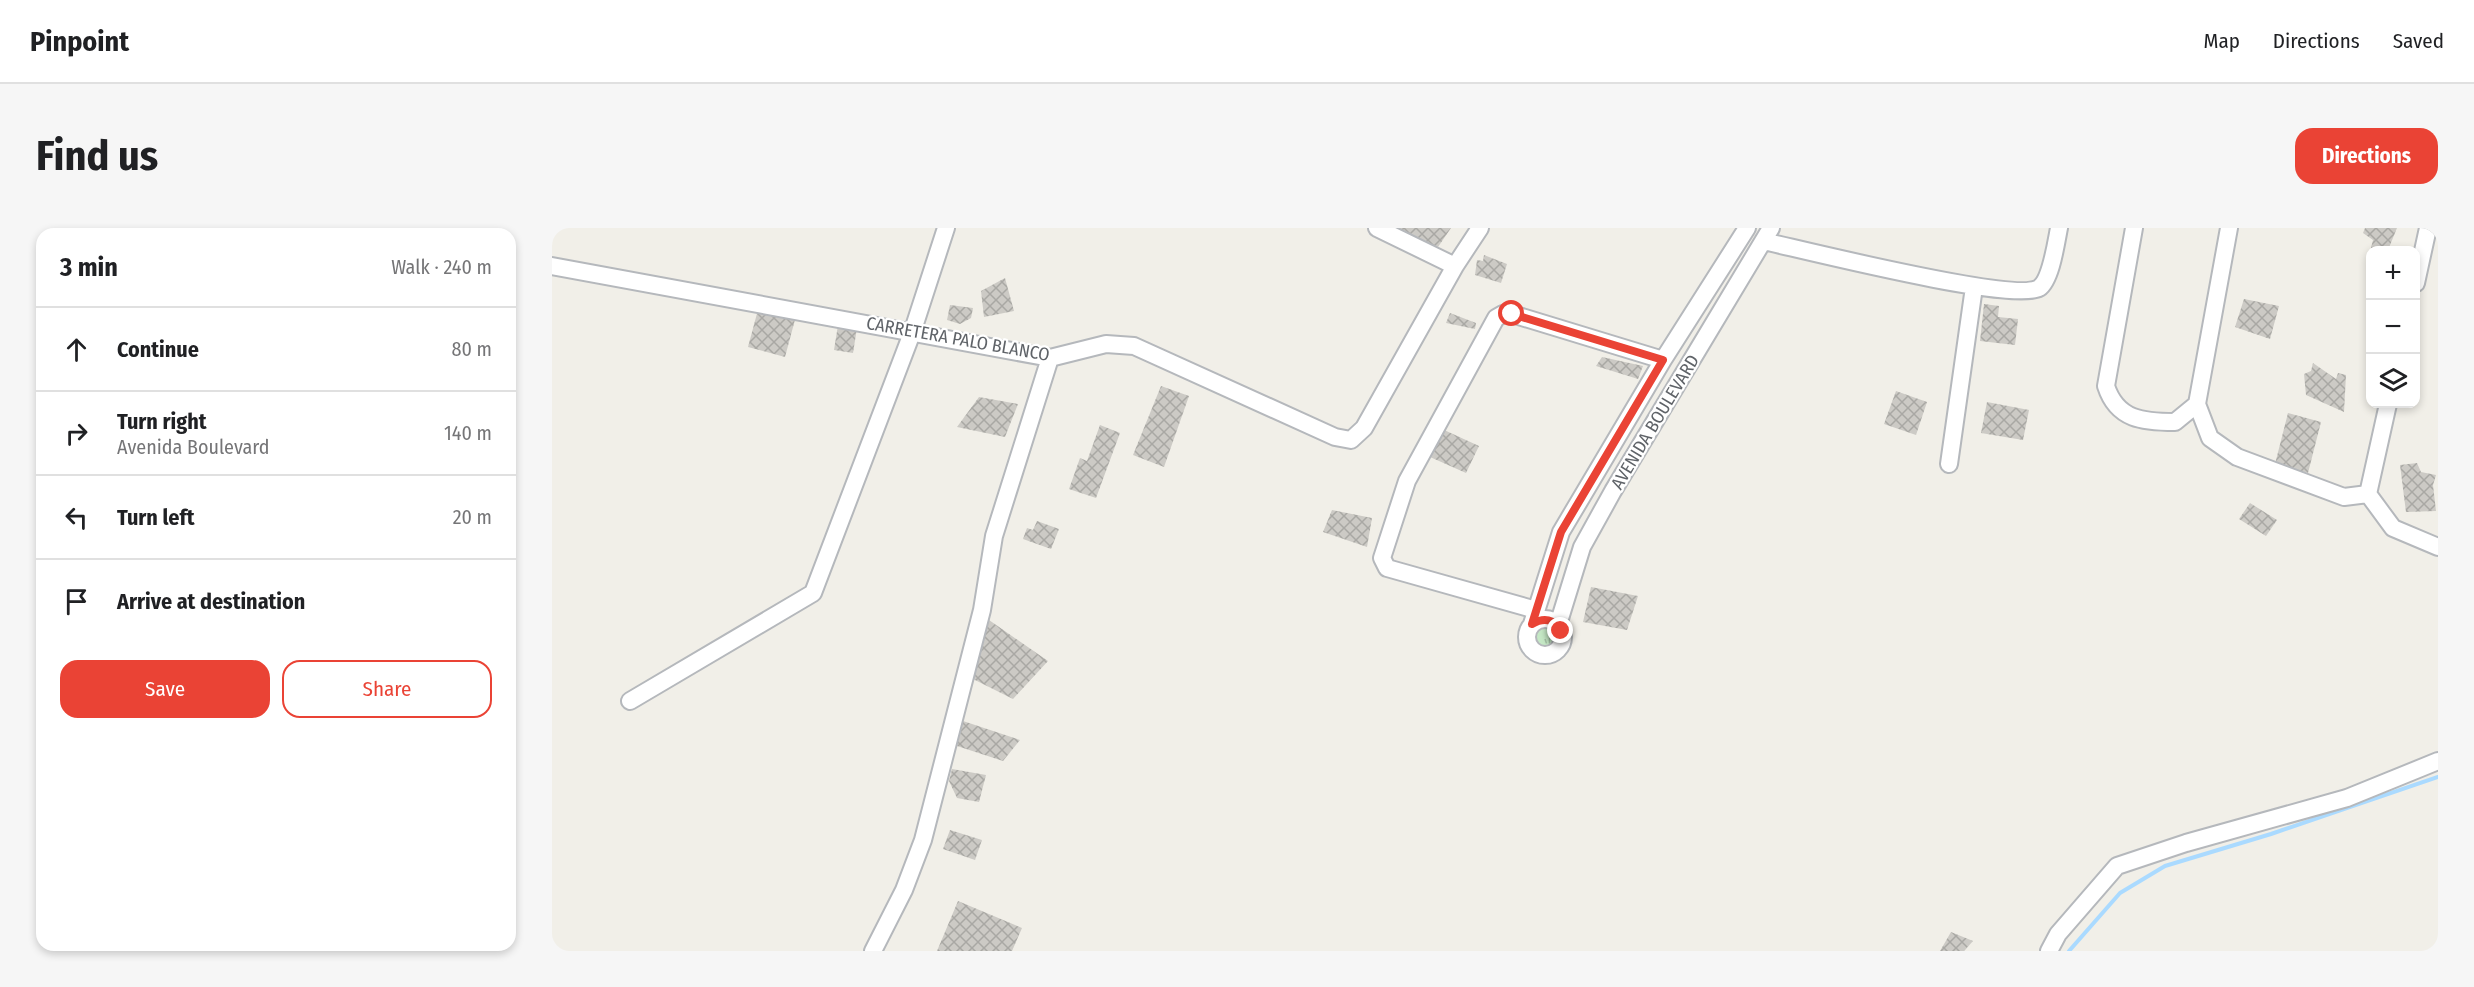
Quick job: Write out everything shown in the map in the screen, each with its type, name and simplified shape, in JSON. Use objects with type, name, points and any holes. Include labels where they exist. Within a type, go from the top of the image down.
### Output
[{"type":"street","points":[[630,701],[813,593],[912,333],[946,228]]},
{"type":"street","points":[[1377,228],[1455,266]]},
{"type":"street","name":"CARRETERA PALO BLANCO","points":[[552,266],[1050,358],[1106,344],[1134,346],[1335,437],[1351,440],[1364,428],[1455,266],[1480,228]]},
{"type":"street","name":"AVENIDA BOULEVARD","points":[[1534,617],[1561,532],[1663,360],[1747,228]]},
{"type":"street","points":[[1767,235],[1974,287],[2027,292],[2040,287],[2047,277],[2059,228]]},
{"type":"street","points":[[2134,228],[2106,386],[2110,400],[2127,415],[2147,422],[2175,422],[2197,404]]},
{"type":"street","points":[[2229,228],[2197,404],[2210,438],[2237,457],[2344,497],[2368,494]]},
{"type":"street","points":[[2420,262],[2428,228]]},
{"type":"street","name":"AVENIDA BOULEVARD","points":[[1558,626],[1582,547],[1613,491],[1767,235]]},
{"type":"street","points":[[1949,464],[1974,287]]},
{"type":"street","points":[[1534,617],[1527,634],[1529,646],[1544,655],[1555,651],[1562,642],[1561,631],[1558,626],[1548,620],[1387,568],[1382,558],[1407,481],[1497,318],[1503,314],[1512,314],[1663,360]]},
{"type":"street","points":[[873,951],[904,890],[923,840],[982,610],[994,536],[1050,358]]},
{"type":"street","points":[[2387,408],[2368,494],[2393,528],[2438,547]]},
{"type":"street","points":[[2049,951],[2058,934],[2117,866],[2186,843],[2347,798],[2438,761]]},
{"type":"green space","points":[[1544,623],[1554,627],[1558,637],[1554,647],[1544,651],[1534,647],[1530,637],[1534,627]]},
{"type":"building","points":[[1400,228],[1451,228],[1438,247],[1398,231]]},
{"type":"building","points":[[2365,228],[2397,228],[2390,246],[2372,246],[2373,240],[2363,233]]},
{"type":"building","points":[[1484,255],[1507,264],[1501,283],[1475,275],[1477,260],[1483,261]]},
{"type":"building","points":[[1005,278],[1014,311],[984,317],[981,291]]},
{"type":"building","points":[[2244,299],[2279,306],[2270,339],[2235,327]]},
{"type":"building","points":[[1984,304],[1999,306],[1998,317],[2018,319],[2015,345],[1980,341]]},
{"type":"building","points":[[950,305],[973,308],[971,318],[960,324],[947,320]]},
{"type":"building","points":[[759,306],[796,316],[785,357],[748,347]]},
{"type":"building","points":[[1450,313],[1476,323],[1475,329],[1446,323]]},
{"type":"building","points":[[838,325],[857,328],[853,353],[834,350]]},
{"type":"building","points":[[1602,357],[1643,366],[1638,379],[1596,366]]},
{"type":"building","points":[[2313,363],[2336,379],[2338,373],[2346,375],[2344,412],[2306,395],[2304,374],[2311,371]]},
{"type":"building","points":[[1161,386],[1189,396],[1164,467],[1133,455]]},
{"type":"building","points":[[1896,391],[1927,402],[1916,435],[1884,424]]},
{"type":"building","points":[[979,397],[1018,404],[1005,437],[957,427]]},
{"type":"building","points":[[1987,402],[2029,410],[2023,440],[1981,433]]},
{"type":"building","points":[[2288,413],[2321,422],[2308,473],[2275,464]]},
{"type":"building","points":[[1100,425],[1120,433],[1096,498],[1069,489],[1080,458],[1087,461]]},
{"type":"building","points":[[1442,429],[1479,446],[1466,473],[1430,457]]},
{"type":"building","points":[[2417,463],[2421,472],[2436,475],[2433,485],[2436,511],[2406,512],[2400,465]]},
{"type":"building","points":[[2250,503],[2277,520],[2266,536],[2239,519]]},
{"type":"building","points":[[1332,510],[1372,518],[1367,547],[1323,532]]},
{"type":"building","points":[[1037,521],[1059,529],[1051,549],[1023,539],[1027,528],[1033,530]]},
{"type":"building","points":[[1591,587],[1638,596],[1627,630],[1583,622]]},
{"type":"building","points":[[989,620],[1048,661],[1013,699],[969,677],[975,653]]},
{"type":"building","points":[[963,721],[1020,740],[1003,761],[957,746]]},
{"type":"building","points":[[952,769],[986,775],[979,802],[957,798],[949,781]]},
{"type":"building","points":[[950,830],[982,840],[975,860],[943,849]]},
{"type":"building","points":[[958,901],[1022,928],[1012,951],[937,951]]},
{"type":"building","points":[[1951,932],[1973,941],[1964,951],[1940,951]]},
{"type":"waterway","points":[[2069,951],[2120,893],[2165,866],[2271,834],[2438,777]]},
{"type":"route","points":[[1512,314],[1663,360],[1561,532],[1532,624],[1543,619],[1548,620],[1554,622],[1561,631]]}]
